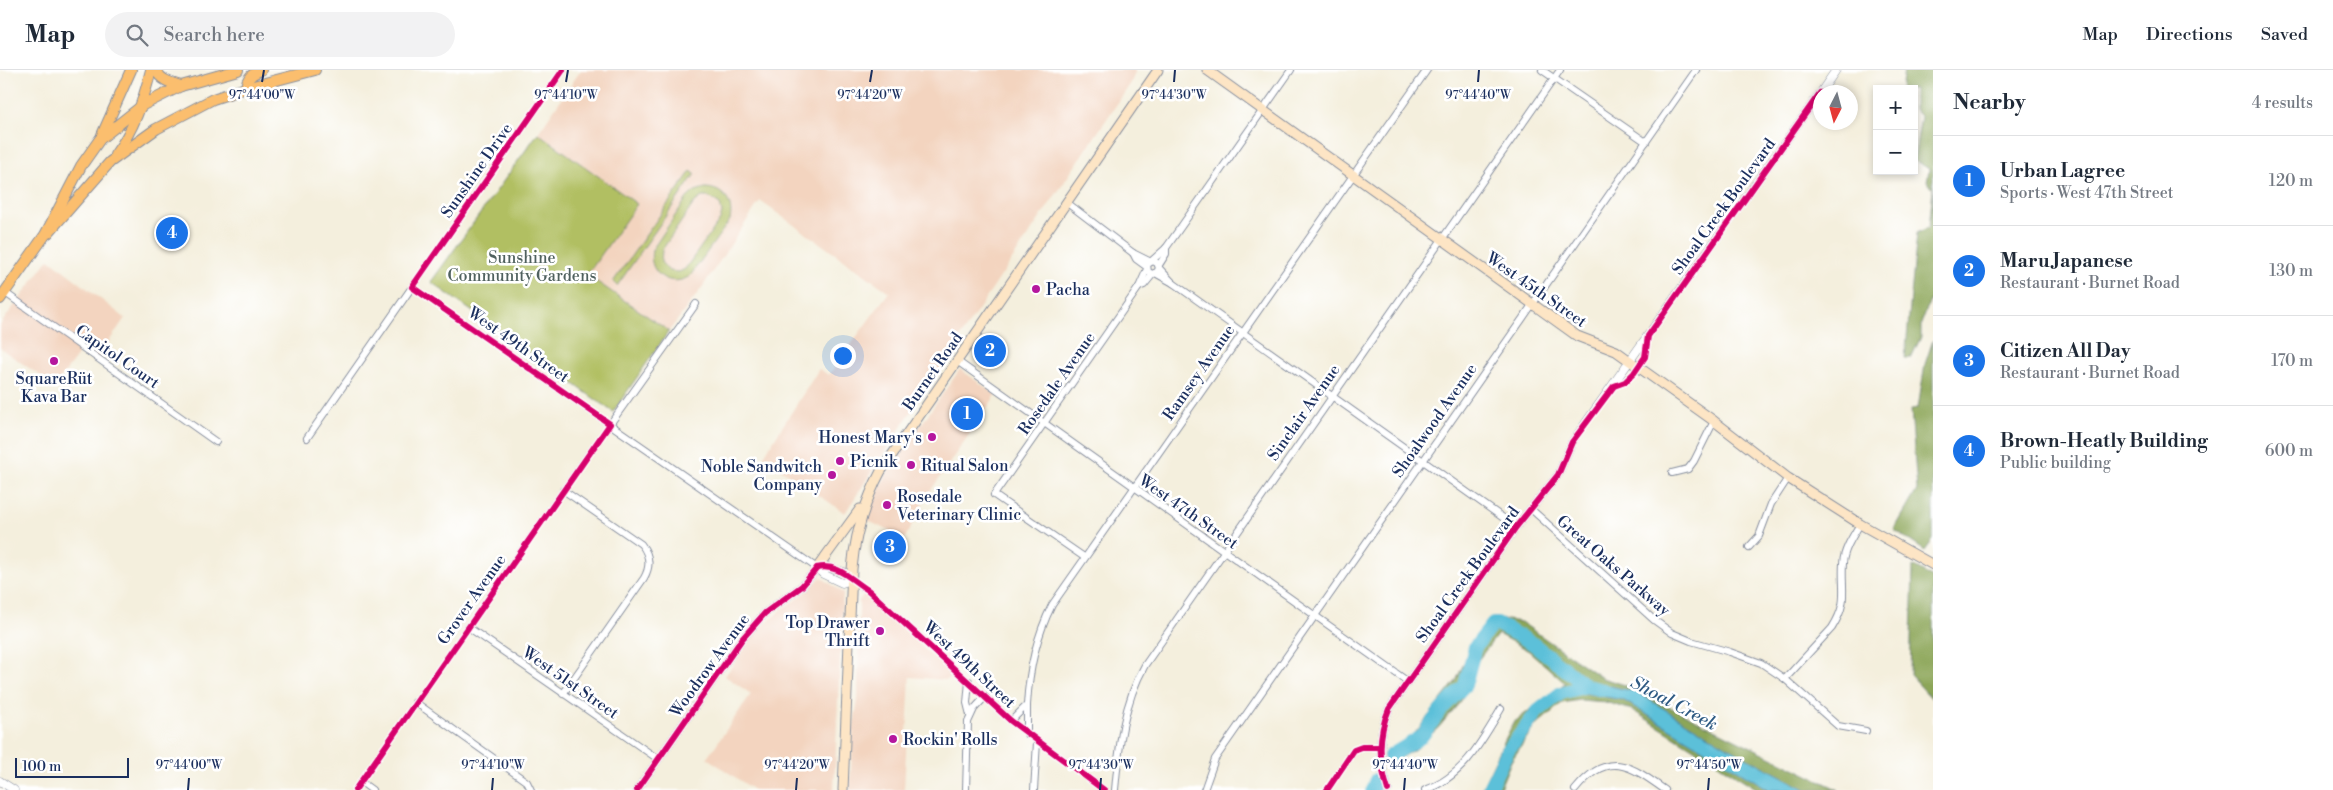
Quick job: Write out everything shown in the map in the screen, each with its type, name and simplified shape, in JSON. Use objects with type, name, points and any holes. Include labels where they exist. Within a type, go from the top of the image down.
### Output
[{"type":"main road","points":[[2,296],[45,235],[81,166],[100,139],[131,70]]},
{"type":"main road","points":[[45,235],[53,230],[84,189],[110,162],[124,142],[143,105],[151,70]]},
{"type":"main road","points":[[156,70],[158,75],[170,83],[181,86]]},
{"type":"main road","points":[[100,139],[143,105],[181,86],[238,70]]},
{"type":"main road","points":[[246,88],[246,81],[249,77],[261,70]]},
{"type":"main road","points":[[110,162],[156,129],[185,112],[213,99],[246,88],[316,70]]},
{"type":"main road","points":[[1145,87],[1148,70]]},
{"type":"main road","name":"Burnet Road","points":[[843,790],[851,580],[856,535],[865,503],[880,471],[1158,70]]},
{"type":"main road","name":"West 45th Street","points":[[1207,70],[1531,305],[1578,336],[1616,351],[1714,421],[1788,478],[1860,524],[1933,565]]},
{"type":"main road","points":[[817,568],[865,503]]},
{"type":"street","name":"Sunshine Drive","points":[[306,438],[563,70]]},
{"type":"street","name":"Rosedale Avenue","points":[[1084,557],[994,495],[1140,287],[1144,285],[1153,267],[1291,70]]},
{"type":"street","name":"Ramsey Avenue","points":[[1027,734],[1030,666],[1042,625],[1052,605],[1426,70]]},
{"type":"street","points":[[1542,70],[1646,142]]},
{"type":"street","name":"Sinclair Avenue","points":[[1115,790],[1125,712],[1139,675],[1331,396],[1560,70]]},
{"type":"street","name":"Shoalwood Avenue","points":[[1204,790],[1215,759],[1696,70]]},
{"type":"street","name":"Shoal Creek Boulevard","points":[[1826,85],[1836,70]]},
{"type":"street","name":"Shoal Creek Boulevard","points":[[1388,790],[1382,772],[1380,746],[1384,720],[1407,681],[1516,527],[1558,475],[1572,442],[1813,104]]},
{"type":"street","points":[[1066,202],[1134,253],[1136,259],[1153,267],[1516,527]]},
{"type":"street","name":"West 49th Street","points":[[412,287],[823,574],[842,583],[851,580],[868,590],[986,696],[1011,721],[1104,790]]},
{"type":"street","name":"Capitol Court","points":[[2,296],[216,442]]},
{"type":"street","name":"Grover Avenue","points":[[355,790],[696,304]]},
{"type":"street","name":"West 47th Street","points":[[957,361],[1314,617],[1407,681]]},
{"type":"street","points":[[1672,474],[1688,469],[1694,462],[1714,421]]},
{"type":"street","points":[[1749,547],[1759,536],[1772,504],[1788,478]]},
{"type":"street","points":[[564,490],[642,544],[649,557],[647,574],[564,694]]},
{"type":"street","name":"Great Oaks Parkway","points":[[1531,509],[1654,620],[1672,633],[1691,641],[1761,663],[1785,679],[1838,726],[1866,732]]},
{"type":"street","points":[[1785,679],[1832,628],[1838,618],[1843,606],[1844,556],[1860,524]]},
{"type":"street","name":"Woodrow Avenue","points":[[641,789],[658,759],[742,639],[765,613],[802,586],[817,568]]},
{"type":"street","name":"West 51st Street","points":[[468,627],[658,759]]},
{"type":"street","points":[[966,790],[970,714],[967,703],[968,681]]},
{"type":"street","points":[[970,714],[986,696]]},
{"type":"street","points":[[415,702],[527,782],[531,790]]},
{"type":"street","points":[[1011,721],[1027,705]]},
{"type":"street","points":[[1425,790],[1452,776],[1462,767],[1480,745],[1501,709]]},
{"type":"street","points":[[1034,790],[1037,742]]},
{"type":"street","points":[[1327,790],[1354,750],[1362,747],[1380,746]]},
{"type":"street","points":[[1575,790],[1590,774],[1610,764],[1637,770],[1665,790]]},
{"type":"street","points":[[0,781],[14,790]]},
{"type":"street","points":[[361,782],[372,790]]},
{"type":"shaded area","points":[[581,70],[1135,70],[1135,72],[1131,83],[958,340],[845,513],[763,457],[819,369],[829,375],[889,292],[760,201],[701,289],[669,331],[587,275],[637,204],[538,133]]},
{"type":"shaded area","points":[[49,259],[125,318],[95,362],[80,352],[55,386],[0,348],[0,325]]},
{"type":"shaded area","points":[[960,369],[996,395],[925,499],[905,538],[866,520],[887,473]]},
{"type":"shaded area","points":[[821,577],[843,593],[834,790],[754,790],[707,758],[751,694],[725,676],[755,633],[781,610],[805,593]]},
{"type":"shaded area","points":[[863,596],[868,596],[952,675],[947,680],[910,677],[904,790],[850,790],[853,728],[858,700],[859,600]]},
{"type":"green space","points":[[1904,70],[1933,70],[1933,189],[1927,181],[1929,169],[1918,162],[1918,135],[1921,116],[1918,113],[1918,85],[1902,85]]},
{"type":"green space","name":"Sunshine Community Gardens","points":[[538,133],[637,204],[587,275],[669,331],[613,412],[431,282]]},
{"type":"green space","points":[[691,171],[695,174],[617,286],[613,282]]},
{"type":"green space","points":[[705,188],[722,193],[729,202],[730,220],[690,276],[683,280],[668,280],[662,277],[653,266],[651,259],[652,250],[687,198],[695,191]],"holes":[[[702,197],[709,197],[720,204],[722,213],[720,220],[685,269],[679,272],[669,271],[661,262],[662,250],[694,203]]]},
{"type":"green space","points":[[1933,189],[1933,293],[1921,324],[1921,337],[1911,358],[1905,358],[1917,233],[1929,227]]},
{"type":"green space","points":[[1933,340],[1933,540],[1925,551],[1894,530],[1917,490],[1911,409],[1918,408],[1925,364]]},
{"type":"green space","points":[[1913,566],[1933,578],[1933,700],[1910,675]]},
{"type":"green space","points":[[1492,618],[1521,622],[1602,678],[1625,685],[1839,790],[1759,790],[1632,710],[1605,702],[1580,700],[1562,703],[1534,727],[1511,761],[1499,790],[1481,790],[1513,723],[1565,683],[1529,651],[1498,634],[1478,660],[1461,701],[1438,728],[1415,749],[1393,762],[1388,750],[1412,737],[1456,681],[1468,654]]},
{"type":"water","points":[[1588,681],[1636,692],[1731,749],[1807,790],[1770,790],[1623,700],[1584,693]]},
{"type":"waterway","points":[[1390,756],[1421,737],[1442,709],[1465,685],[1475,647],[1493,624],[1497,624],[1532,643],[1586,686]]},
{"type":"waterway","name":"Shoal Creek","points":[[1488,790],[1508,750],[1538,711],[1561,693],[1586,686],[1603,690]]},
{"type":"waterway","points":[[1372,790],[1376,780]]},
{"type":"cycle path","points":[[355,790],[610,424],[412,287],[563,70]]},
{"type":"cycle path","points":[[1388,790],[1381,759],[1381,740],[1389,709],[1516,527],[1558,475],[1572,442],[1614,386],[1625,382],[1634,373],[1645,357],[1648,336],[1813,103]]},
{"type":"cycle path","points":[[817,568],[825,567],[838,570],[868,590],[1011,721],[1104,790]]},
{"type":"cycle path","points":[[637,790],[742,639],[765,613],[802,586],[817,568]]},
{"type":"cycle path","points":[[1327,790],[1354,750],[1362,747],[1380,747]]},
{"type":"place","name":"Brown-Heatly Building","points":[[172,233]]},
{"type":"place","name":"Pacha","points":[[1036,289]]},
{"type":"place","name":"Maru Japanese","points":[[990,351]]},
{"type":"place","name":"SquareRüt Kava Bar","points":[[54,361]]},
{"type":"place","name":"Urban Lagree","points":[[967,414]]},
{"type":"place","name":"Honest Mary's","points":[[932,437]]},
{"type":"place","name":"Picnik","points":[[840,461]]},
{"type":"place","name":"Ritual Salon","points":[[911,465]]},
{"type":"place","name":"Noble Sandwitch Company","points":[[832,475]]},
{"type":"place","name":"Rosedale Veterinary Clinic","points":[[887,505]]},
{"type":"place","name":"Citizen All Day","points":[[890,547]]},
{"type":"place","name":"Top Drawer Thrift","points":[[880,631]]},
{"type":"place","name":"Rockin' Rolls","points":[[893,739]]}]
